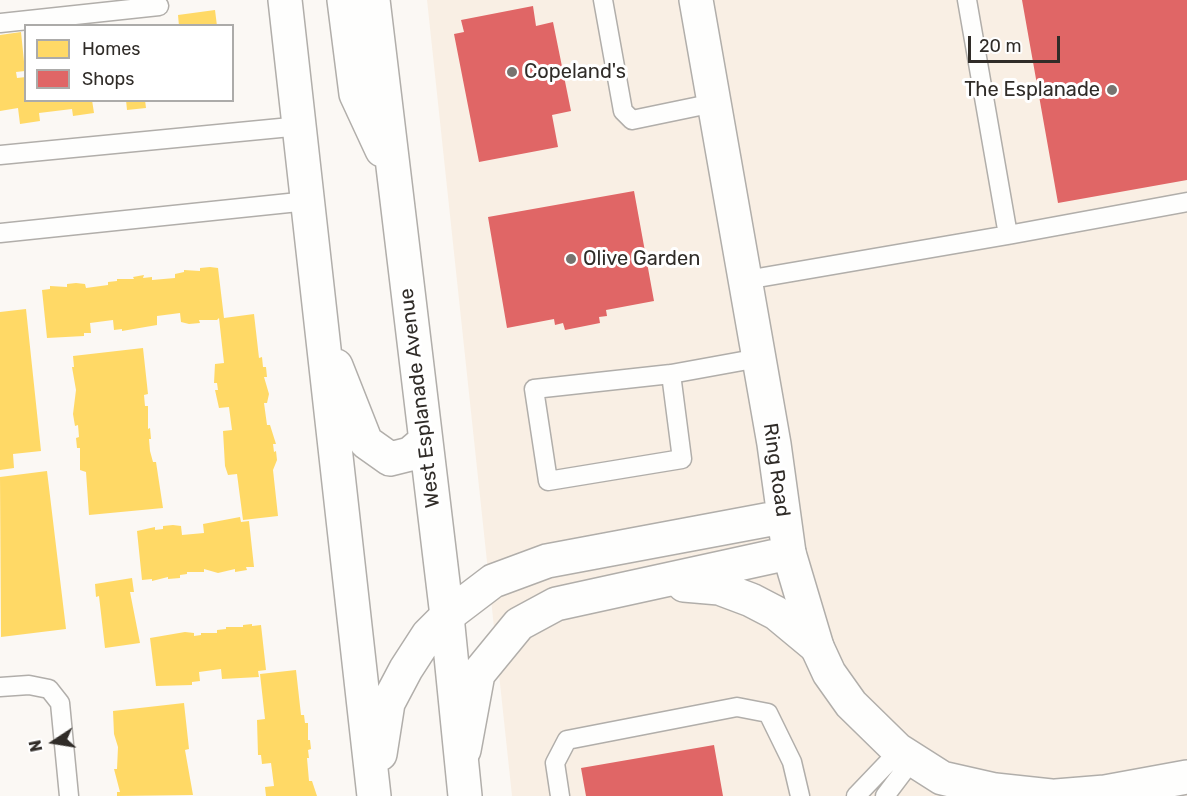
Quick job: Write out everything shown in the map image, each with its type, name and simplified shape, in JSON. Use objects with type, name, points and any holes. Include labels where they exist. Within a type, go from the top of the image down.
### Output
[{"type":"main road","points":[[285,0],[301,126],[321,328],[374,794]]},
{"type":"main road","points":[[344,0],[356,94],[394,176]]},
{"type":"main road","name":"West Esplanade Avenue","points":[[373,0],[424,441],[447,616],[463,782]]},
{"type":"main road","name":"Ring Road","points":[[696,0],[759,358],[782,517],[789,553],[817,647],[829,673],[851,704],[906,755],[942,778],[995,790],[1051,796]]},
{"type":"main road","points":[[321,328],[366,442],[390,459],[410,454],[424,441]]},
{"type":"main road","points":[[374,794],[388,703],[423,644],[447,616],[493,581],[547,561],[782,517]]},
{"type":"main road","points":[[463,782],[478,674],[519,624],[556,604],[662,583],[789,553]]},
{"type":"main road","points":[[662,583],[719,588],[751,600],[776,613],[817,647]]},
{"type":"main road","points":[[1056,796],[1105,792],[1187,777]]},
{"type":"lane","points":[[603,0],[623,111],[632,120],[714,103]]},
{"type":"lane","points":[[967,0],[1008,235]]},
{"type":"lane","points":[[0,23],[159,6]]},
{"type":"lane","points":[[0,156],[301,126]]},
{"type":"lane","points":[[0,233],[308,201]]},
{"type":"lane","points":[[746,280],[1187,202]]},
{"type":"lane","points":[[671,374],[682,459],[548,481],[534,389],[671,374],[759,358]]},
{"type":"lane","points":[[0,687],[29,685],[49,689],[60,703],[69,796]]},
{"type":"lane","points":[[560,796],[555,763],[567,740],[738,707],[768,712],[792,762],[800,796]]},
{"type":"lane","points":[[856,796],[906,755]]},
{"type":"lane","points":[[885,796],[906,755]]},
{"type":"shaded area","points":[[427,0],[1187,0],[1187,796],[512,796]]},
{"type":"building: Homes","points":[[215,10],[217,24],[179,24],[178,15]]},
{"type":"building: Homes","points":[[21,32],[24,71],[16,72],[17,78],[24,77],[24,102],[92,102],[94,113],[73,116],[72,109],[39,113],[40,121],[20,124],[18,108],[0,111],[0,35]]},
{"type":"building: Homes","points":[[126,102],[145,102],[146,108],[127,110]]},
{"type":"building: Homes","points":[[200,268],[218,268],[224,318],[254,314],[259,358],[262,357],[263,367],[266,367],[267,377],[264,377],[269,394],[267,403],[264,403],[267,425],[270,425],[276,444],[273,444],[277,460],[273,470],[278,516],[243,520],[237,474],[228,475],[225,466],[223,431],[232,430],[229,407],[219,408],[215,390],[218,390],[217,383],[214,383],[215,364],[224,363],[219,318],[199,320],[200,323],[189,324],[181,322],[180,313],[157,316],[157,325],[122,331],[122,329],[114,330],[113,320],[90,323],[91,333],[84,333],[84,336],[47,338],[42,290],[50,289],[50,286],[67,287],[67,284],[76,283],[85,284],[86,288],[108,285],[108,282],[117,281],[117,279],[134,279],[133,277],[144,275],[143,278],[152,277],[152,280],[175,278],[175,274],[184,272],[184,270],[200,271]]},
{"type":"building: Homes","points":[[26,309],[41,451],[13,454],[14,468],[0,470],[0,312]]},
{"type":"building: Homes","points":[[143,348],[148,394],[144,395],[145,406],[148,406],[150,451],[153,462],[156,462],[163,508],[89,515],[86,472],[80,470],[80,448],[77,448],[76,438],[79,437],[78,425],[75,426],[73,414],[76,390],[72,367],[74,367],[73,356]]},
{"type":"building: Homes","points":[[47,471],[66,629],[1,637],[0,477]]},
{"type":"building: Homes","points":[[240,517],[241,522],[249,521],[254,567],[246,567],[247,570],[235,572],[235,569],[218,573],[204,569],[204,572],[187,572],[187,574],[180,575],[180,578],[142,580],[137,531],[155,527],[155,530],[163,529],[163,526],[173,525],[181,526],[182,535],[204,533],[203,524]]},
{"type":"building: Homes","points":[[132,578],[134,592],[130,592],[140,643],[105,648],[99,596],[96,597],[95,584]]},
{"type":"building: Homes","points":[[252,624],[252,626],[261,625],[266,670],[258,671],[259,677],[222,679],[221,669],[199,672],[200,681],[192,682],[192,685],[156,686],[150,638],[185,632],[194,633],[194,636],[201,635],[201,633],[217,633],[217,630],[226,629],[226,627],[243,627],[243,625]]},
{"type":"building: Homes","points":[[296,670],[301,715],[304,715],[305,723],[308,723],[308,740],[310,740],[311,749],[308,750],[309,758],[307,758],[309,781],[312,781],[317,796],[266,796],[265,787],[274,786],[271,763],[262,764],[261,755],[258,755],[257,720],[265,719],[260,674]]},
{"type":"building: Homes","points":[[184,703],[189,749],[185,750],[193,795],[117,796],[117,792],[120,792],[114,769],[117,769],[118,747],[114,734],[113,711]]},
{"type":"building: Shops","name":"The Esplanade","points":[[1022,0],[1187,0],[1187,180],[1058,203]]},
{"type":"building: Shops","name":"Copeland's","points":[[533,6],[536,26],[553,22],[571,111],[552,115],[558,147],[479,162],[454,34],[464,32],[461,20]]},
{"type":"building: Shops","name":"Olive Garden","points":[[634,191],[654,301],[606,310],[607,316],[599,317],[600,323],[565,330],[563,323],[555,325],[554,319],[507,328],[488,217]]},
{"type":"building: Shops","points":[[714,745],[723,796],[586,796],[581,768]]},
{"type":"place","name":"Copeland's","points":[[512,72]]},
{"type":"place","name":"The Esplanade","points":[[1112,90]]},
{"type":"place","name":"Olive Garden","points":[[571,259]]}]
